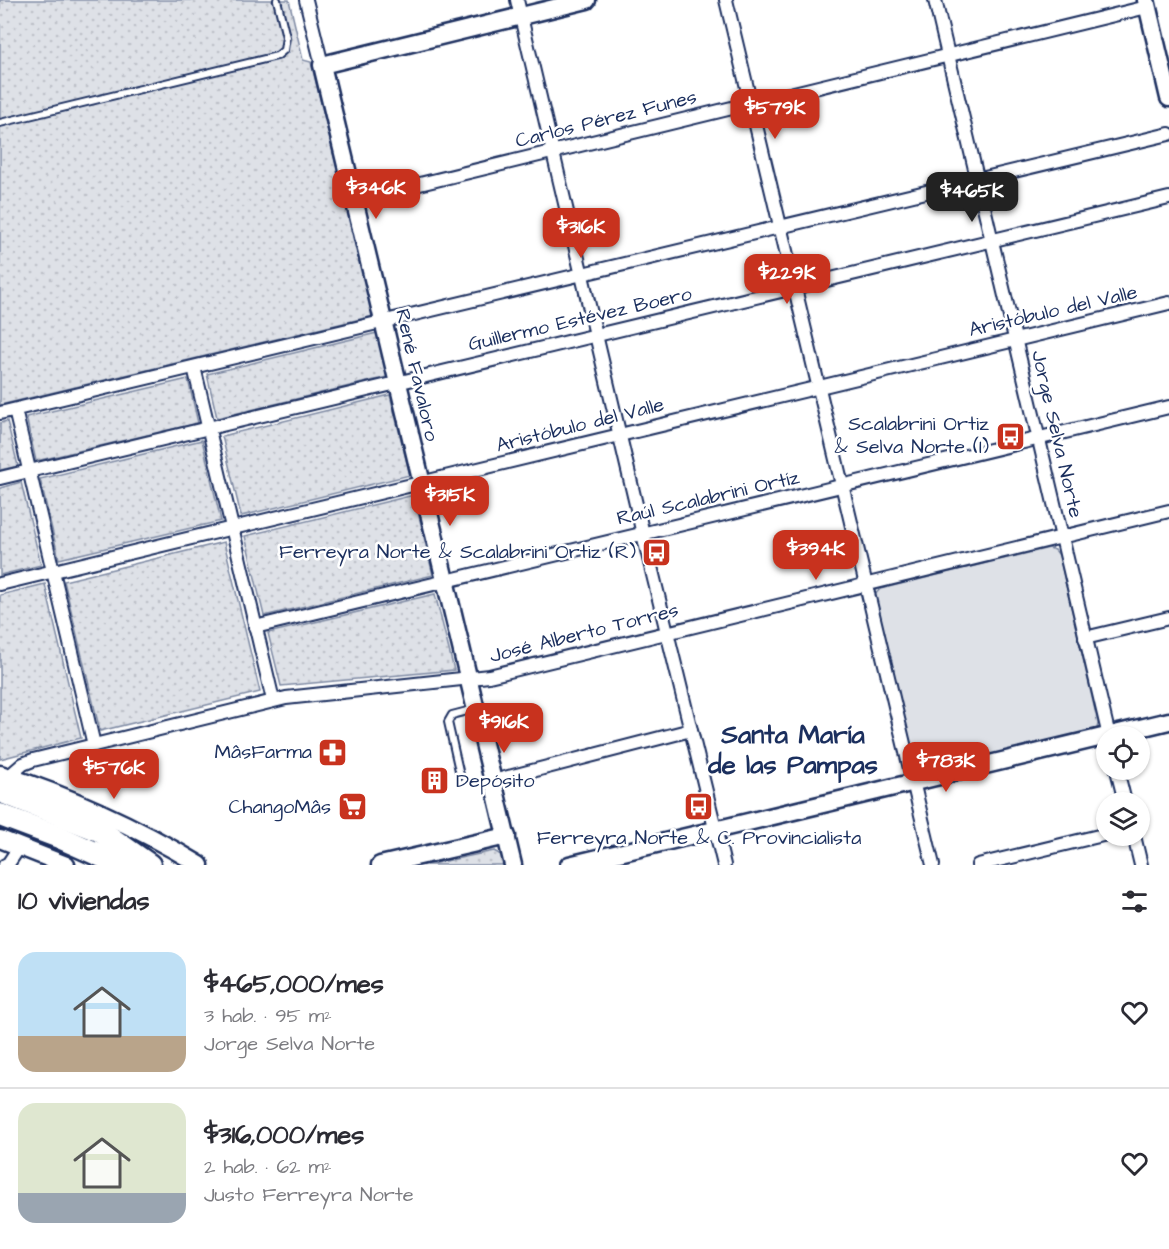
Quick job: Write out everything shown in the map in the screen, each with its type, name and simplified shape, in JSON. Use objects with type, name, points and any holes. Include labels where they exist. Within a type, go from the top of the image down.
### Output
[{"type":"highway","points":[[3,781],[99,830],[150,865]]},
{"type":"highway","points":[[0,801],[73,828],[150,865]]},
{"type":"highway","points":[[0,815],[122,865]]},
{"type":"highway","points":[[0,825],[54,844],[91,851]]},
{"type":"street","name":"René Favaloro","points":[[306,0],[513,865]]},
{"type":"street","points":[[322,65],[519,8],[587,0]]},
{"type":"street","points":[[726,0],[933,865]]},
{"type":"street","name":"Jorge Selva Norte","points":[[935,0],[1107,726]]},
{"type":"street","points":[[1146,4],[1169,98]]},
{"type":"street","name":"Carlos Pérez Funes","points":[[354,200],[948,56],[1146,4]]},
{"type":"street","points":[[519,8],[724,865]]},
{"type":"street","points":[[0,413],[1169,134]]},
{"type":"street","name":"Guillermo Estévez Boero","points":[[0,478],[1169,198]]},
{"type":"street","name":"Aristóbulo del Valle","points":[[0,584],[1169,303]]},
{"type":"street","points":[[194,367],[273,700]]},
{"type":"street","name":"Raúl Scalabrini Ortíz","points":[[255,627],[1169,407]]},
{"type":"street","points":[[15,410],[94,745]]},
{"type":"street","name":"José Alberto Torres","points":[[3,781],[28,762],[273,700],[489,676],[1169,511]]},
{"type":"street","points":[[1085,638],[1169,618]]},
{"type":"street","points":[[1149,726],[1169,721]]},
{"type":"street","points":[[493,781],[691,730]]},
{"type":"street","points":[[569,865],[1096,739]]},
{"type":"street","points":[[3,781],[55,794],[123,823],[200,865]]},
{"type":"street","points":[[380,865],[507,836]]},
{"type":"street","points":[[978,865],[1096,837]]},
{"type":"street","points":[[0,839],[66,865]]},
{"type":"street","points":[[8,865],[20,846]]},
{"type":"street","points":[[1136,846],[1141,865]]},
{"type":"lane","points":[[0,123],[277,56],[284,50],[286,42],[277,0]]},
{"type":"lane","points":[[460,775],[449,720],[454,715],[476,709]]},
{"type":"shaded area","points":[[0,0],[289,0],[303,60],[311,62],[373,316],[0,405]]},
{"type":"shaded area","points":[[377,333],[387,377],[217,418],[207,374]]},
{"type":"shaded area","points":[[188,379],[198,423],[36,461],[26,417]]},
{"type":"shaded area","points":[[390,395],[410,475],[241,516],[222,436]]},
{"type":"shaded area","points":[[7,421],[18,466],[0,470],[0,423]]},
{"type":"shaded area","points":[[202,440],[221,521],[59,559],[40,479]]},
{"type":"shaded area","points":[[21,482],[41,565],[0,575],[0,488]]},
{"type":"shaded area","points":[[414,495],[433,575],[264,616],[245,536]]},
{"type":"shaded area","points":[[224,542],[260,692],[100,731],[64,581]]},
{"type":"shaded area","points":[[1049,548],[1055,550],[1059,555],[1098,723],[1096,729],[922,773],[916,769],[874,596],[880,589]]},
{"type":"shaded area","points":[[45,584],[81,738],[0,759],[0,595]]},
{"type":"shaded area","points":[[435,594],[454,670],[281,686],[268,633]]},
{"type":"shaded area","points":[[494,851],[501,855],[504,865],[426,865]]},
{"type":"place","name":"Scalabrini Ortiz & Selva Norte (I)","points":[[1010,436]]},
{"type":"place","name":"Ferreyra Norte & Scalabrini Ortiz (R)","points":[[657,552]]},
{"type":"place","name":"MâsFarma","points":[[333,752]]},
{"type":"place","name":"Depósito","points":[[435,781]]},
{"type":"place","name":"ChangoMâs","points":[[352,807]]},
{"type":"place","name":"Ferreyra Norte & C. Provincialista","points":[[699,807]]},
{"type":"district","name":"Santa María de las Pampas","points":[[793,750]]}]
